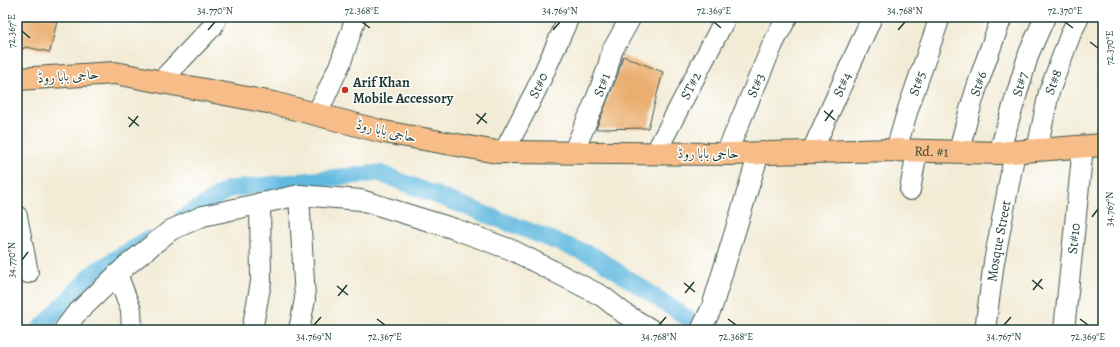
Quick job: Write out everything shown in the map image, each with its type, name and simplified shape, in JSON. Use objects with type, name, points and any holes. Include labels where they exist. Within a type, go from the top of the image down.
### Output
[{"type":"main road","name":"حاجی بابا روڈ","points":[[17,79],[114,73],[273,103],[384,132],[497,152],[655,154],[759,153]]},
{"type":"main road","name":"Rd. #1","points":[[759,153],[907,150],[1007,152],[1093,146]]},
{"type":"street","points":[[160,82],[212,27],[217,17]]},
{"type":"street","points":[[317,114],[341,62],[356,17]]},
{"type":"street","name":"St#0","points":[[504,152],[536,90],[569,17]]},
{"type":"street","name":"St#1","points":[[573,153],[605,77],[612,51],[631,17]]},
{"type":"street","name":"ST#2","points":[[655,154],[726,17]]},
{"type":"street","name":"St#3","points":[[726,154],[786,17]]},
{"type":"street","name":"St#4","points":[[812,151],[872,17]]},
{"type":"street","name":"St#5","points":[[910,190],[907,150],[908,109],[940,17]]},
{"type":"street","name":"St#6","points":[[959,152],[966,121],[1002,17]]},
{"type":"street","name":"St#7","points":[[1007,152],[1029,53],[1045,17]]},
{"type":"street","name":"St#8","points":[[1037,150],[1049,92],[1071,33],[1080,17]]},
{"type":"street","name":"St#10","points":[[1064,330],[1093,146]]},
{"type":"street","name":"Mosque Street","points":[[985,330],[1007,152]]},
{"type":"street","points":[[701,330],[712,307],[759,153]]},
{"type":"street","points":[[299,195],[306,299],[299,330]]},
{"type":"street","points":[[64,330],[75,315],[117,274],[171,230],[203,216],[299,195],[360,200],[455,229],[512,250],[602,296],[625,314],[652,330]]},
{"type":"street","points":[[252,330],[261,282],[260,203]]},
{"type":"street","points":[[17,216],[28,273]]},
{"type":"street","points":[[117,274],[131,310],[132,330]]},
{"type":"building","points":[[17,17],[58,17],[50,52],[26,47],[17,52]]},
{"type":"building","points":[[623,56],[663,72],[648,128],[596,129],[618,74]]},
{"type":"waterway","points":[[182,218],[229,189],[379,173],[594,256],[705,330]]},
{"type":"waterway","points":[[39,330],[94,272],[148,239]]},
{"type":"place","name":"Arif Khan Mobile Accessory","points":[[345,90]]}]
